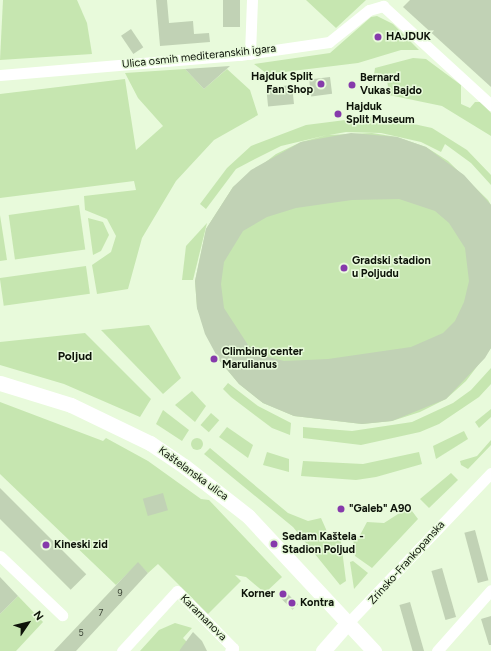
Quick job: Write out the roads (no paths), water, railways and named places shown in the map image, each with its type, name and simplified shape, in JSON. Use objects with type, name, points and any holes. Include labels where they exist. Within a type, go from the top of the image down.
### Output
[{"type":"main road","name":"Kaštelanska ulica","points":[[0,383],[71,405],[150,443],[184,466],[248,516],[346,625],[374,651]]},
{"type":"main road","name":"Zrinsko-Frankopanska","points":[[323,651],[346,625]]},
{"type":"street","points":[[250,54],[252,0]]},
{"type":"street","name":"Ulica osmih mediteranskih igara","points":[[0,75],[250,54],[329,42],[369,10],[386,3],[491,104]]},
{"type":"street","name":"Zrinsko-Frankopanska","points":[[346,625],[491,473]]},
{"type":"street","points":[[0,556],[62,615]]},
{"type":"street","points":[[437,651],[491,590]]},
{"type":"street","name":"Karamanova","points":[[122,651],[177,591],[233,648],[230,651]]},
{"type":"place","name":"HAJDUK","points":[[378,37]]},
{"type":"place","name":"Hajduk Split Fan Shop","points":[[321,84]]},
{"type":"place","name":"Bernard Vukas Bajdo","points":[[352,85]]},
{"type":"place","name":"Hajduk Split Museum","points":[[338,114]]},
{"type":"place","name":"Gradski stadion u Poljudu","points":[[344,268]]},
{"type":"place","name":"Climbing center Marulianus","points":[[214,359]]},
{"type":"place","name":"\"Galeb\" A90","points":[[341,509]]},
{"type":"place","name":"Sedam Kaštela - Stadion Poljud","points":[[274,544]]},
{"type":"place","name":"Kineski zid","points":[[46,545]]},
{"type":"place","name":"Korner","points":[[283,594]]},
{"type":"place","name":"Kontra","points":[[292,603]]},
{"type":"district","name":"Poljud","points":[[75,357]]}]
